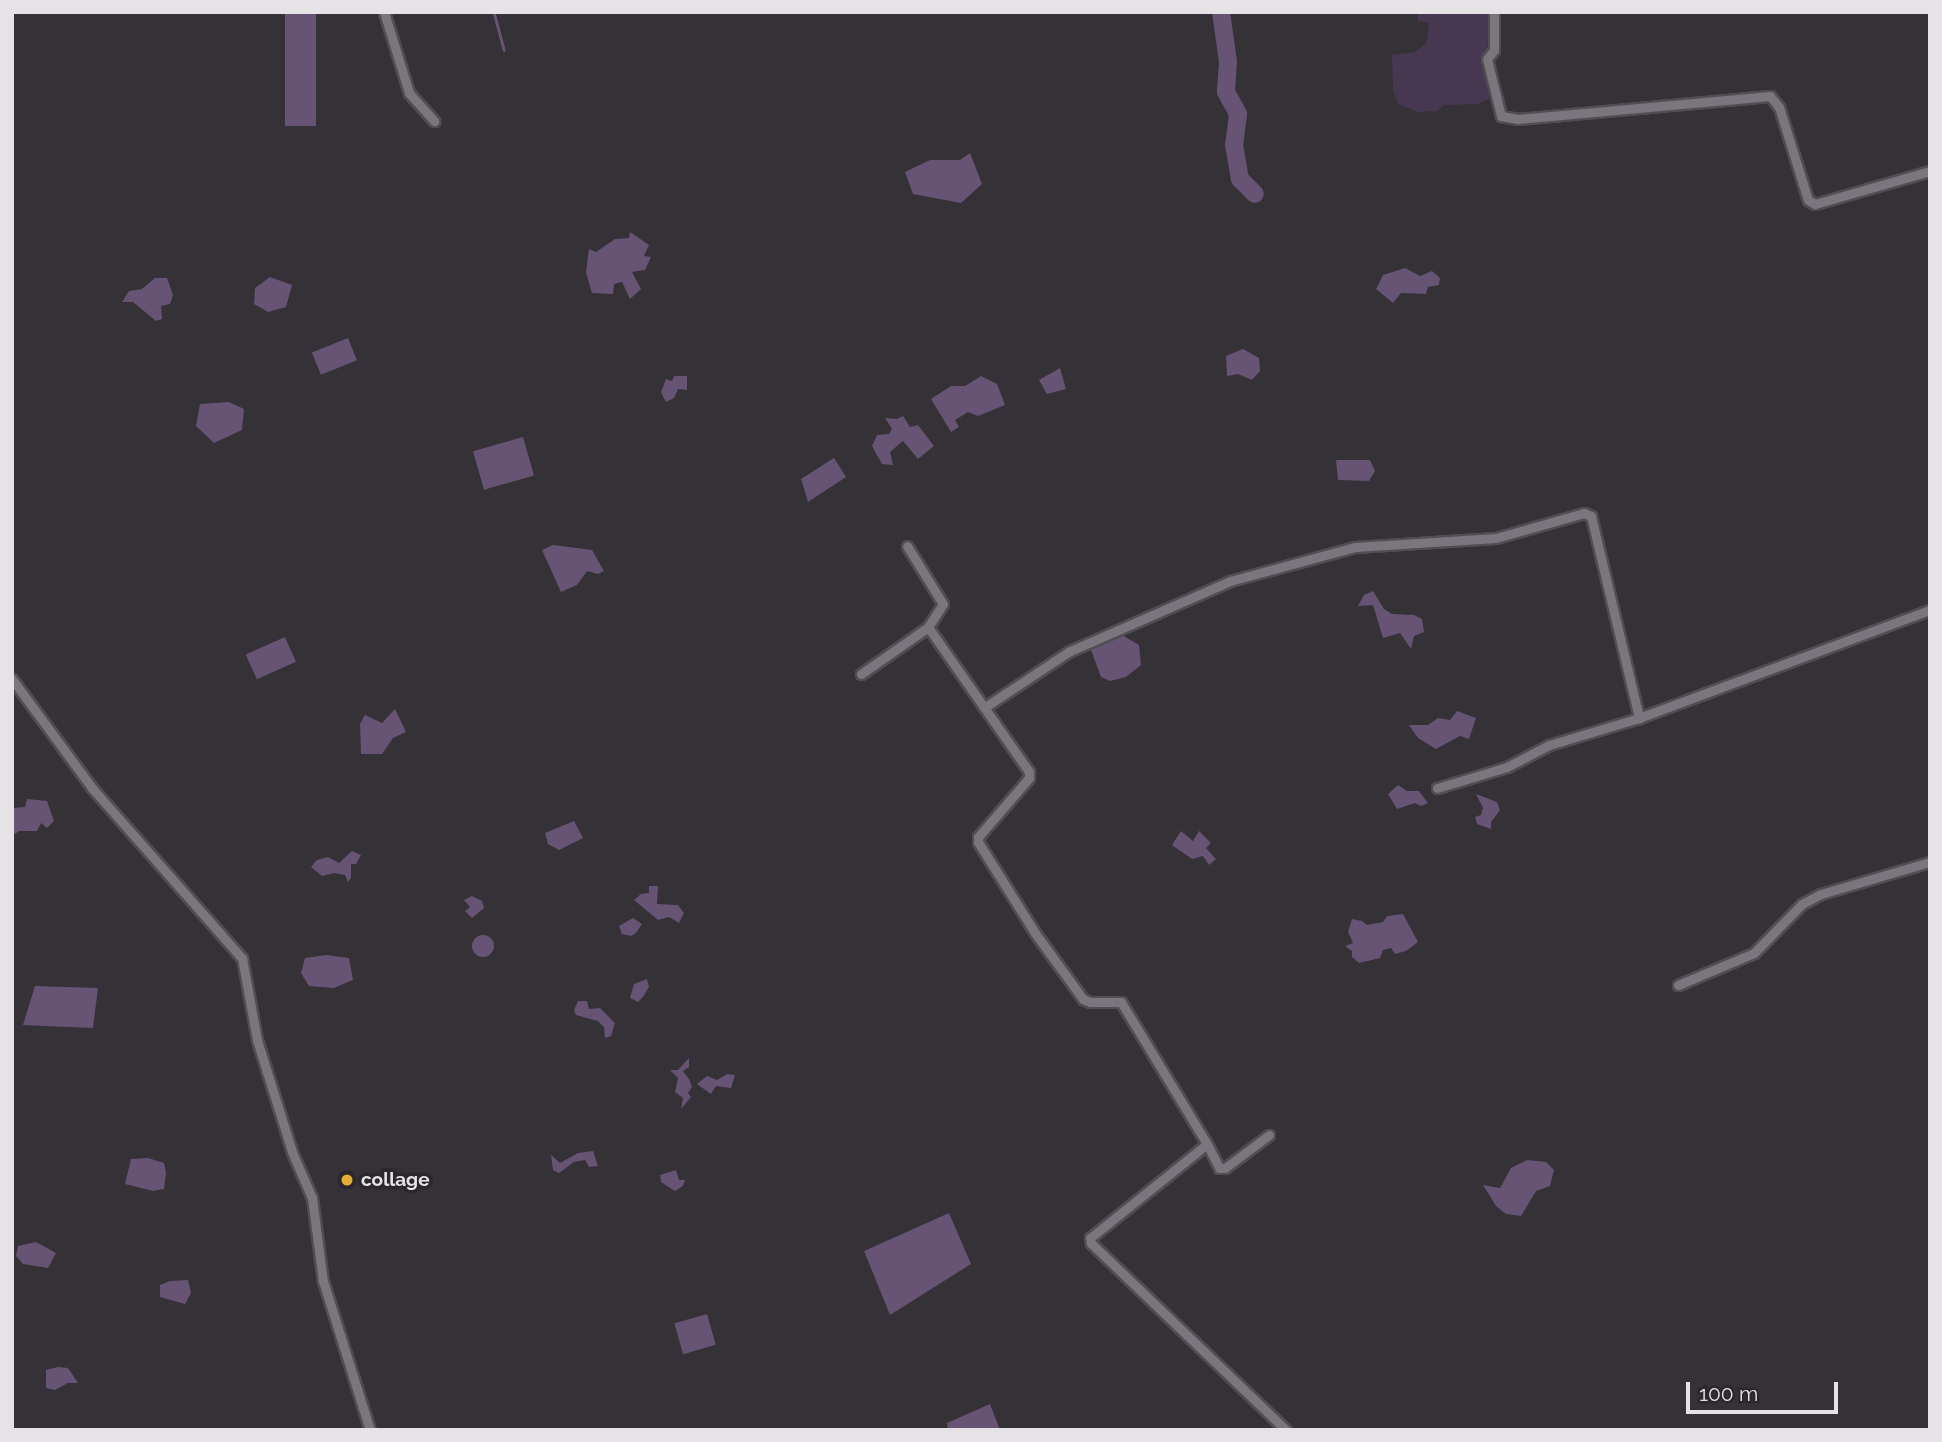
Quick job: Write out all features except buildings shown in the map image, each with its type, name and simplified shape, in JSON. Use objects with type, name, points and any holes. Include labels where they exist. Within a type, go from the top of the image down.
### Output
[{"type":"street","points":[[384,12],[409,93],[434,121]]},
{"type":"street","points":[[1494,12],[1494,50],[1487,59],[1502,116],[1518,119],[1770,96],[1779,107],[1804,191],[1808,200],[1815,204],[1930,171]]},
{"type":"street","points":[[985,707],[1070,651],[1230,581],[1355,547],[1496,538],[1584,513],[1591,516],[1595,523],[1639,718]]},
{"type":"street","points":[[861,674],[928,627],[943,601],[908,546]]},
{"type":"street","points":[[1437,788],[1507,767],[1549,746],[1639,718],[1930,610]]},
{"type":"street","points":[[928,627],[1026,767],[1029,778],[978,837],[978,842],[1035,933],[1083,999],[1090,1002],[1121,1002],[1219,1168],[1225,1168],[1269,1135]]},
{"type":"street","points":[[12,679],[92,788],[242,958],[257,1040],[292,1152],[312,1198],[323,1281],[370,1430]]},
{"type":"street","points":[[1678,985],[1754,953],[1802,904],[1821,894],[1930,862]]},
{"type":"street","points":[[1207,1144],[1090,1238],[1091,1243],[1286,1430]]},
{"type":"shaded area","points":[[285,12],[316,12],[316,126],[285,126]]},
{"type":"shaded area","points":[[1417,12],[1489,12],[1490,30],[1484,65],[1488,75],[1489,99],[1478,104],[1444,105],[1437,111],[1418,112],[1398,104],[1393,91],[1392,55],[1415,52],[1426,44],[1429,23],[1418,21]]},
{"type":"shaded area","points":[[970,153],[982,184],[961,203],[913,194],[905,172],[930,160],[960,160]]},
{"type":"shaded area","points":[[630,232],[649,245],[644,256],[651,257],[645,270],[632,272],[641,289],[630,299],[622,282],[614,284],[613,294],[592,293],[586,272],[589,249],[596,252],[615,239],[629,238]]},
{"type":"shaded area","points":[[1405,268],[1420,276],[1432,271],[1440,278],[1439,285],[1428,287],[1426,294],[1401,293],[1393,303],[1376,289],[1383,275]]},
{"type":"shaded area","points":[[270,277],[292,285],[286,307],[268,312],[254,304],[255,288]]},
{"type":"shaded area","points":[[155,278],[167,278],[173,295],[170,304],[161,306],[162,319],[156,321],[133,302],[122,302],[129,291],[142,289]]},
{"type":"shaded area","points":[[348,338],[357,360],[321,375],[312,353]]},
{"type":"shaded area","points":[[1243,349],[1259,358],[1260,371],[1252,380],[1238,374],[1227,376],[1226,356]]},
{"type":"shaded area","points":[[1060,368],[1066,389],[1047,394],[1039,380]]},
{"type":"shaded area","points":[[674,376],[687,376],[687,390],[678,389],[674,398],[666,402],[661,392],[666,379],[672,381]]},
{"type":"shaded area","points":[[981,376],[997,384],[1005,405],[978,416],[968,412],[955,420],[959,427],[951,432],[931,399],[951,386],[965,386]]},
{"type":"shaded area","points":[[229,402],[244,409],[242,430],[214,443],[196,426],[200,404]]},
{"type":"shaded area","points":[[903,416],[910,427],[918,425],[934,446],[918,459],[903,441],[890,452],[893,465],[882,464],[872,446],[877,435],[889,434],[892,429],[885,418],[897,419]]},
{"type":"shaded area","points":[[523,437],[534,475],[484,490],[473,451]]},
{"type":"shaded area","points":[[834,458],[846,477],[808,502],[801,479]]},
{"type":"shaded area","points":[[1336,460],[1370,460],[1375,471],[1369,481],[1338,480]]},
{"type":"shaded area","points":[[553,545],[592,550],[604,571],[598,574],[587,571],[577,585],[561,592],[542,550]]},
{"type":"shaded area","points":[[1373,591],[1384,609],[1392,614],[1414,615],[1422,619],[1424,632],[1414,636],[1411,649],[1400,633],[1383,638],[1373,605],[1358,606],[1364,595]]},
{"type":"shaded area","points":[[1122,635],[1139,645],[1141,665],[1126,677],[1110,681],[1101,677],[1091,650]]},
{"type":"shaded area","points":[[285,637],[296,662],[257,679],[246,654]]},
{"type":"shaded area","points":[[395,709],[406,732],[393,738],[382,754],[361,754],[360,724],[365,715],[382,723]]},
{"type":"shaded area","points":[[1457,711],[1476,718],[1469,739],[1460,736],[1436,749],[1418,738],[1409,725],[1428,725],[1438,718],[1450,720]]},
{"type":"shaded area","points":[[1398,785],[1407,791],[1419,791],[1428,803],[1421,806],[1415,803],[1397,809],[1388,794]]},
{"type":"shaded area","points":[[1476,794],[1497,802],[1500,810],[1491,822],[1491,829],[1477,824],[1475,817],[1481,815],[1483,808]]},
{"type":"shaded area","points":[[27,799],[47,801],[54,821],[47,828],[41,823],[37,831],[19,831],[12,836],[12,808],[25,807]]},
{"type":"shaded area","points":[[574,821],[583,838],[559,850],[548,844],[545,833]]},
{"type":"shaded area","points":[[1181,831],[1193,841],[1199,831],[1211,843],[1206,848],[1216,859],[1209,865],[1203,856],[1192,859],[1172,845]]},
{"type":"shaded area","points":[[352,851],[361,855],[356,864],[351,864],[351,878],[348,882],[345,875],[334,873],[322,876],[311,867],[317,860],[328,857],[339,863]]},
{"type":"shaded area","points":[[649,886],[658,886],[657,904],[678,905],[684,913],[679,923],[669,917],[658,920],[634,900],[641,894],[649,893]]},
{"type":"shaded area","points":[[472,896],[482,901],[484,908],[472,918],[465,911],[470,907],[464,900]]},
{"type":"shaded area","points":[[1403,914],[1418,942],[1406,951],[1395,954],[1391,948],[1383,950],[1380,958],[1359,963],[1352,957],[1352,951],[1345,946],[1353,943],[1348,932],[1352,919],[1367,925],[1383,922],[1387,916]]},
{"type":"shaded area","points":[[633,918],[642,924],[636,933],[631,936],[622,934],[619,926]]},
{"type":"shaded area","points":[[483,935],[493,942],[494,946],[487,956],[483,957],[473,950],[472,946],[479,936]]},
{"type":"shaded area","points":[[327,955],[349,958],[353,980],[334,988],[309,986],[301,973],[305,958]]},
{"type":"shaded area","points":[[647,979],[649,987],[643,997],[638,1002],[630,998],[634,984]]},
{"type":"shaded area","points":[[35,986],[98,988],[93,1028],[23,1025]]},
{"type":"shaded area","points":[[578,1001],[587,1001],[589,1009],[600,1008],[615,1023],[611,1036],[605,1038],[604,1027],[598,1021],[576,1015],[574,1010]]},
{"type":"shaded area","points":[[689,1058],[689,1067],[683,1071],[692,1087],[688,1093],[691,1097],[681,1109],[683,1098],[675,1092],[678,1078],[670,1070],[678,1070]]},
{"type":"shaded area","points":[[727,1074],[735,1075],[731,1088],[716,1086],[711,1094],[697,1084],[707,1076],[717,1080]]},
{"type":"shaded area","points":[[593,1151],[598,1166],[589,1167],[585,1160],[574,1162],[559,1173],[553,1170],[551,1155],[560,1163],[578,1153]]},
{"type":"shaded area","points":[[148,1158],[164,1163],[164,1189],[153,1191],[125,1184],[131,1159]]},
{"type":"shaded area","points":[[1527,1160],[1546,1162],[1554,1170],[1550,1186],[1536,1191],[1521,1216],[1506,1214],[1496,1206],[1483,1185],[1500,1188],[1511,1168]]},
{"type":"shaded area","points":[[676,1170],[679,1180],[685,1180],[683,1186],[675,1191],[661,1182],[660,1175]]},
{"type":"shaded area","points":[[949,1213],[971,1264],[890,1315],[864,1251]]},
{"type":"shaded area","points":[[36,1242],[56,1253],[48,1268],[23,1264],[16,1256],[18,1246]]},
{"type":"shaded area","points":[[188,1280],[191,1293],[185,1304],[160,1297],[160,1285],[170,1281]]},
{"type":"shaded area","points":[[707,1314],[716,1345],[683,1354],[674,1323]]},
{"type":"shaded area","points":[[68,1368],[78,1383],[68,1383],[55,1390],[46,1388],[46,1370]]},
{"type":"shaded area","points":[[990,1404],[1000,1430],[948,1430],[947,1423]]},
{"type":"waterway","points":[[494,12],[504,50]]},
{"type":"waterway","points":[[1221,12],[1228,62],[1226,92],[1238,114],[1234,145],[1240,179],[1255,194]]},
{"type":"place","name":"collage","points":[[347,1180]]}]
